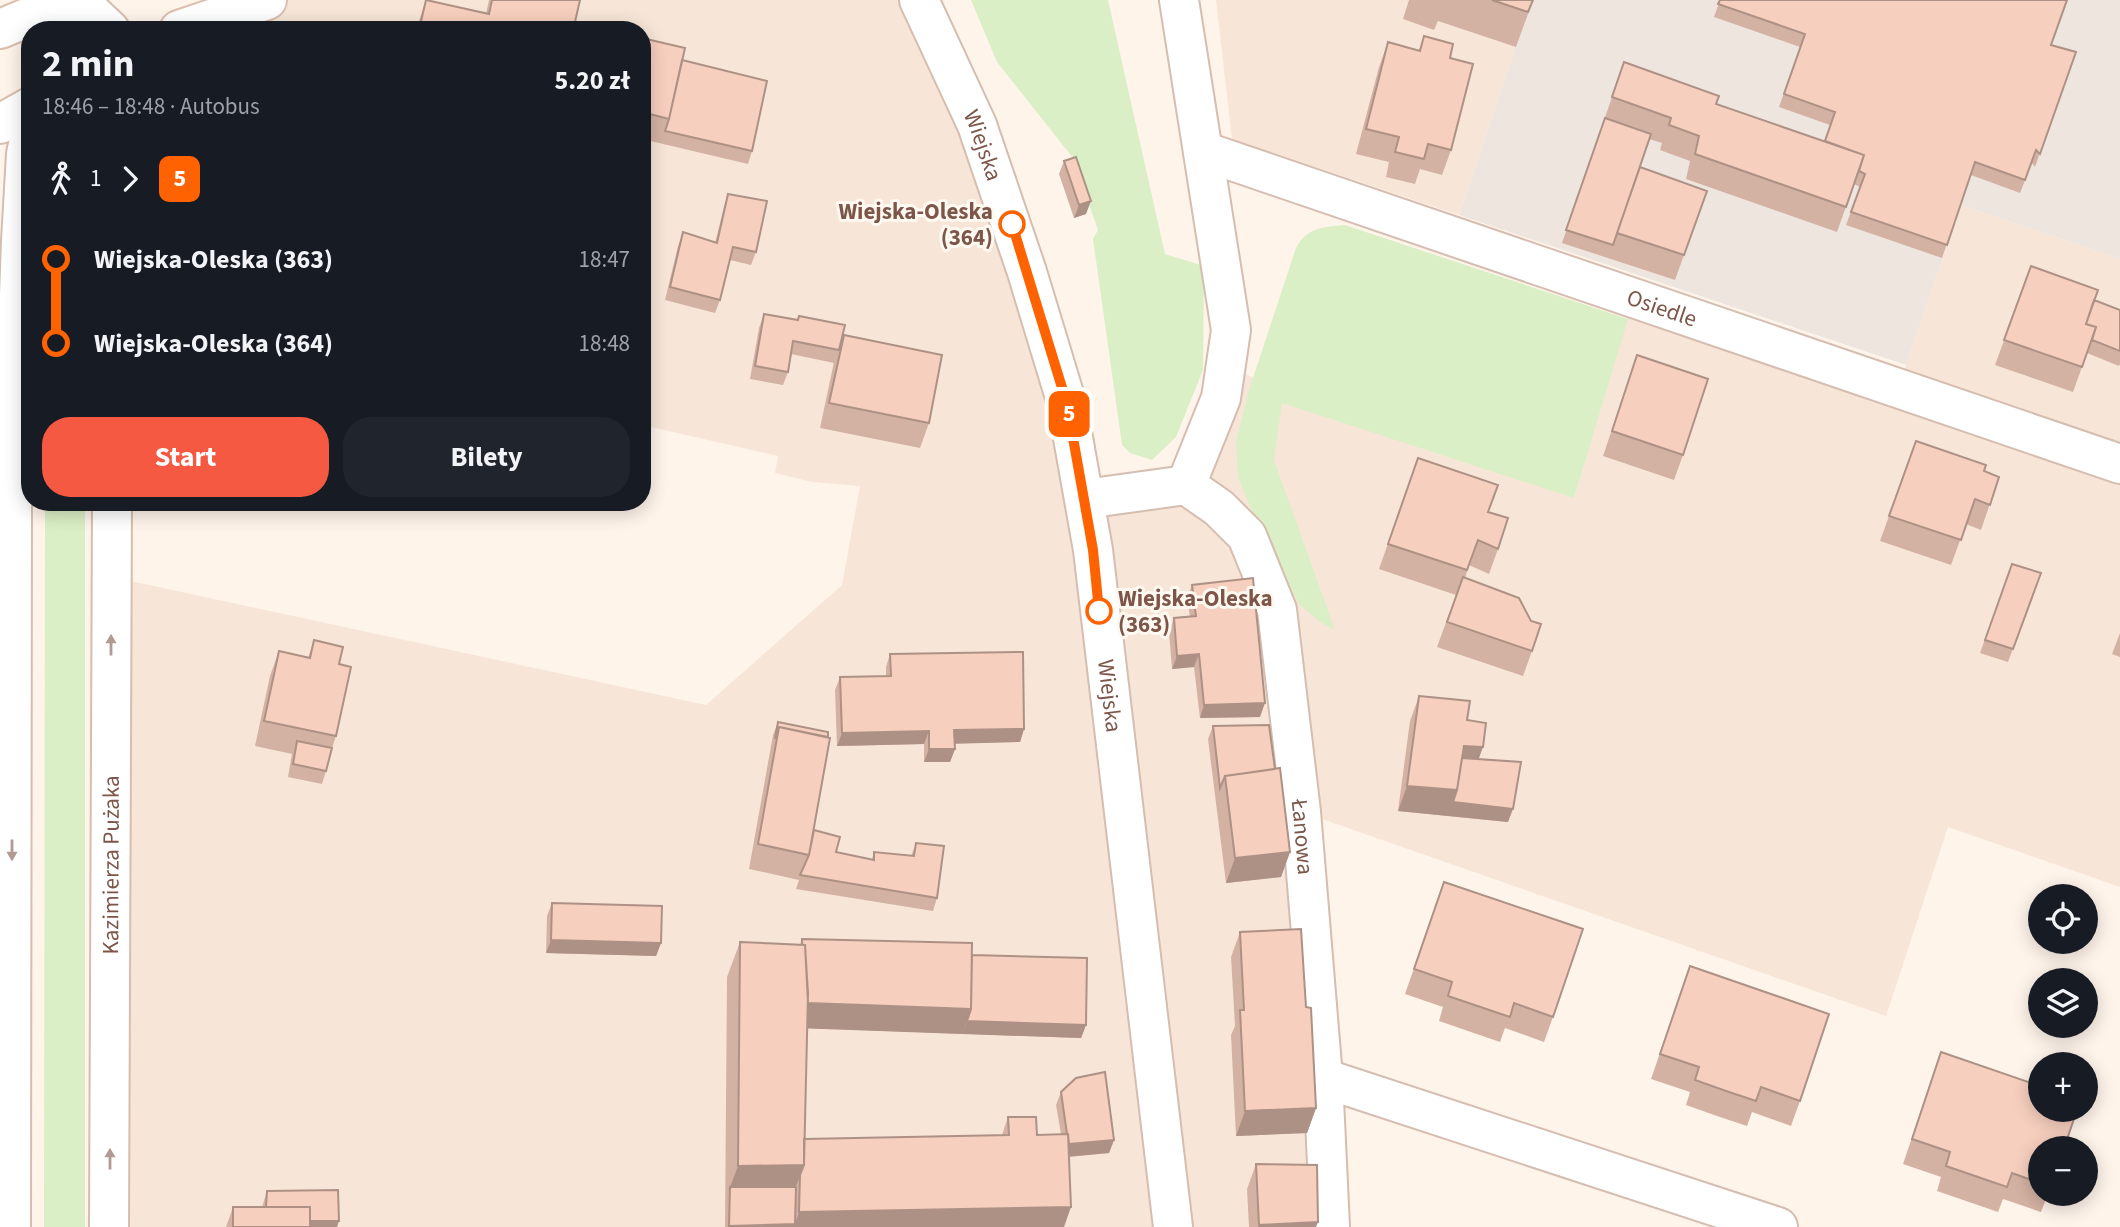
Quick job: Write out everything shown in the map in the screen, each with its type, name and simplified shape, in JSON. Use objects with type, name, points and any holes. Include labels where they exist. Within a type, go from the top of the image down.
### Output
[{"type":"street","points":[[0,29],[69,0]]},
{"type":"street","points":[[60,21],[69,0]]},
{"type":"street","points":[[69,0],[100,21]]},
{"type":"street","points":[[205,21],[267,0]]},
{"type":"street","points":[[1085,499],[1186,485],[1221,398],[1231,330],[1179,0]]},
{"type":"street","name":"Wiejska","points":[[925,7],[977,125],[1023,260],[1067,404],[1093,550],[1173,1227]]},
{"type":"street","points":[[0,124],[21,112]]},
{"type":"street","name":"Osiedle","points":[[1203,151],[2120,464]]},
{"type":"street","points":[[11,1227],[12,487],[21,241]]},
{"type":"street","points":[[0,424],[12,487]]},
{"type":"street","name":"Łanowa","points":[[1186,485],[1219,508],[1247,536],[1277,610],[1301,815],[1323,1078],[1330,1227]]},
{"type":"street","name":"Kazimierza Pużaka","points":[[109,1227],[113,511]]},
{"type":"street","points":[[1323,1078],[1778,1227]]},
{"type":"shaded area","points":[[267,0],[919,0],[1085,499],[1186,485],[1226,367],[1574,498],[1633,298],[1898,388],[1961,205],[2120,259],[2120,887],[1948,827],[1886,1016],[1302,812],[1330,1227],[109,1227],[112,577],[706,705],[842,585],[860,486],[812,482],[775,473],[778,456],[651,427],[651,21],[219,21]]},
{"type":"shaded area","points":[[1216,0],[1531,0],[1459,215],[1232,139]]},
{"type":"shaded area","points":[[1531,0],[2120,0],[2120,259],[1961,205],[1906,365],[1459,215]]},
{"type":"green space","points":[[971,0],[1108,0],[1165,254],[1204,266],[1203,370],[1176,437],[1152,460],[1130,453],[1122,445],[1093,239],[1098,230],[1073,158],[997,62]]},
{"type":"green space","points":[[1345,225],[1628,319],[1574,498],[1282,403],[1274,460],[1335,630],[1320,622],[1300,605],[1268,548],[1238,477],[1236,441],[1249,390],[1296,248],[1311,232]]},
{"type":"green space","points":[[45,511],[85,511],[85,1227],[44,1227]]},
{"type":"building","points":[[426,0],[489,14],[492,0],[580,0],[575,21],[421,21]]},
{"type":"building","points":[[1492,0],[1533,0],[1528,12]]},
{"type":"building","points":[[1720,0],[2067,0],[2051,45],[2076,52],[2040,154],[2036,150],[2025,180],[1975,162],[1947,245],[1851,212],[1865,174],[1859,171],[1864,155],[1825,141],[1835,112],[1784,94],[1805,34],[1718,4]]},
{"type":"building","points":[[1424,36],[1453,44],[1450,58],[1473,64],[1451,150],[1428,144],[1424,159],[1395,152],[1399,137],[1366,129],[1388,42],[1420,51]]},
{"type":"building","points":[[651,40],[685,48],[669,119],[651,114]]},
{"type":"building","points":[[682,60],[767,81],[752,151],[665,131]]},
{"type":"building","points":[[1624,62],[1719,96],[1716,104],[1864,155],[1846,207],[1695,154],[1699,136],[1669,125],[1671,118],[1612,97]]},
{"type":"building","points":[[1605,118],[1651,134],[1613,245],[1566,230]]},
{"type":"building","points":[[1076,157],[1091,201],[1079,205],[1064,161]]},
{"type":"building","points":[[1640,167],[1707,191],[1684,255],[1617,233]]},
{"type":"building","points":[[728,194],[767,201],[756,252],[733,247],[720,300],[670,287],[683,232],[717,243]]},
{"type":"building","points":[[2031,266],[2098,290],[2086,324],[2096,327],[2082,367],[2004,340]]},
{"type":"building","points":[[2094,300],[2120,310],[2120,351],[2092,340],[2096,327],[2086,324]]},
{"type":"building","points":[[764,314],[798,320],[799,316],[845,325],[839,350],[793,341],[788,372],[755,366]]},
{"type":"building","points":[[844,335],[942,355],[929,423],[829,403]]},
{"type":"building","points":[[1637,355],[1708,379],[1683,455],[1612,431]]},
{"type":"building","points":[[1916,441],[1986,465],[1984,471],[1999,477],[1990,505],[1975,499],[1961,540],[1889,516]]},
{"type":"building","points":[[1418,458],[1498,485],[1488,512],[1508,518],[1498,549],[1478,540],[1467,570],[1388,544]]},
{"type":"building","points":[[2012,564],[2041,573],[2013,649],[1985,640]]},
{"type":"building","points":[[1463,577],[1519,598],[1531,621],[1541,624],[1532,651],[1447,622]]},
{"type":"building","points":[[1253,578],[1265,703],[1204,705],[1199,654],[1177,656],[1174,618],[1196,616],[1192,585]]},
{"type":"building","points":[[314,640],[343,647],[339,664],[351,667],[336,736],[264,721],[279,651],[310,658]]},
{"type":"building","points":[[1023,652],[1024,729],[954,730],[955,749],[929,749],[929,731],[842,733],[840,677],[891,676],[890,654]]},
{"type":"building","points":[[1419,696],[1470,701],[1467,720],[1486,723],[1483,747],[1464,746],[1457,790],[1407,786]]},
{"type":"building","points":[[778,722],[828,732],[828,737],[779,727],[775,739]]},
{"type":"building","points":[[1269,725],[1275,769],[1225,776],[1220,788],[1213,726]]},
{"type":"building","points":[[779,727],[830,738],[809,855],[758,844]]},
{"type":"building","points":[[297,741],[332,748],[326,771],[293,764]]},
{"type":"building","points":[[1462,758],[1521,762],[1513,809],[1453,802]]},
{"type":"building","points":[[1280,768],[1290,852],[1235,858],[1225,776]]},
{"type":"building","points":[[814,830],[840,837],[836,852],[874,860],[874,852],[914,856],[916,843],[944,846],[937,898],[800,875],[809,855]]},
{"type":"building","points":[[1444,882],[1583,929],[1553,1017],[1514,1003],[1510,1017],[1448,996],[1452,982],[1414,969]]},
{"type":"building","points":[[552,903],[662,906],[661,943],[551,940]]},
{"type":"building","points":[[1301,929],[1306,1007],[1311,1008],[1316,1108],[1245,1111],[1240,1010],[1244,1010],[1240,932]]},
{"type":"building","points":[[802,939],[972,943],[971,1009],[808,1003],[805,945],[802,945]]},
{"type":"building","points":[[740,942],[805,945],[808,993],[804,1165],[738,1166]]},
{"type":"building","points":[[972,955],[1087,958],[1086,1025],[967,1021],[971,1009]]},
{"type":"building","points":[[1690,966],[1829,1014],[1800,1101],[1761,1087],[1756,1101],[1726,1091],[1695,1080],[1699,1067],[1660,1054]]},
{"type":"building","points":[[1941,1052],[2028,1082],[2028,1122],[2073,1122],[2068,1136],[2028,1136],[2028,1179],[2012,1173],[2007,1187],[1946,1166],[1950,1152],[1912,1139]]},
{"type":"building","points":[[1105,1072],[1114,1140],[1069,1144],[1061,1092],[1076,1078]]},
{"type":"building","points":[[1008,1117],[1036,1117],[1037,1135],[1068,1134],[1071,1207],[799,1212],[804,1139],[1009,1135]]},
{"type":"building","points":[[1256,1164],[1317,1165],[1318,1222],[1259,1225]]},
{"type":"building","points":[[730,1187],[796,1187],[795,1224],[729,1226]]},
{"type":"building","points":[[338,1190],[339,1221],[310,1221],[310,1207],[266,1207],[267,1191]]},
{"type":"building","points":[[233,1207],[310,1207],[310,1227],[233,1227]]},
{"type":"bus line","name":"5","points":[[1012,224],[1067,404],[1093,550],[1099,611]]},
{"type":"place","name":"Wiejska-Oleska (364)","points":[[1012,224]]},
{"type":"place","name":"Wiejska-Oleska (363)","points":[[1099,611]]}]
